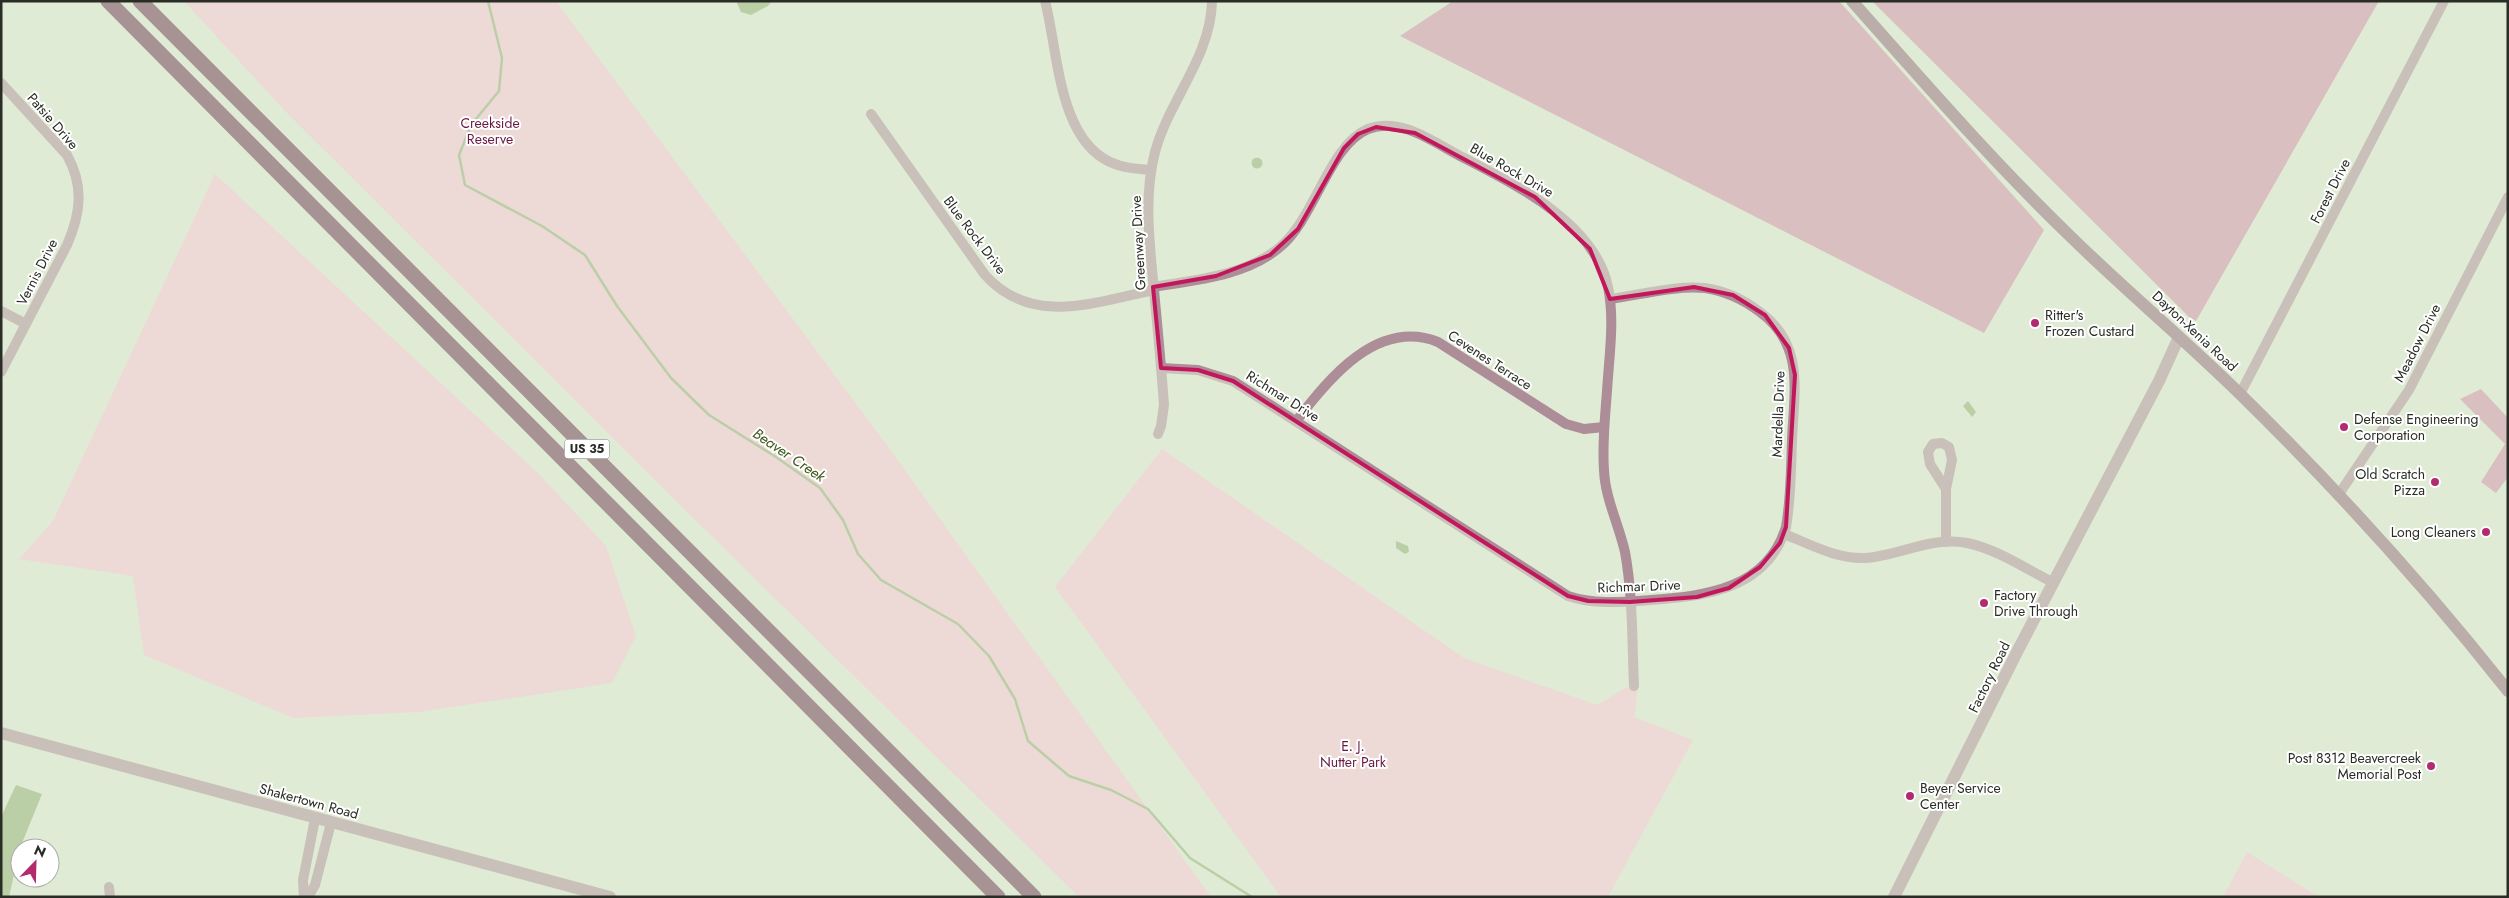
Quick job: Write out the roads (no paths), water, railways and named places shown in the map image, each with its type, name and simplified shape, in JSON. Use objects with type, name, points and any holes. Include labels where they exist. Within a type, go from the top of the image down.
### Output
[{"type":"highway","name":"US 35","points":[[108,1],[998,897]]},
{"type":"highway","name":"US 35","points":[[140,1],[1034,897]]},
{"type":"main road","name":"Dayton-Xenia Road","points":[[1852,1],[2012,178],[2070,236],[2240,394],[2339,494],[2454,623],[2508,691]]},
{"type":"street","points":[[1044,1],[1066,100],[1080,136],[1093,151],[1108,161],[1126,167],[1151,170]]},
{"type":"street","name":"Greenway Drive","points":[[1158,434],[1164,416],[1148,219],[1148,191],[1151,170],[1164,126],[1203,48],[1209,29],[1212,1]]},
{"type":"street","name":"Forest Drive","points":[[2240,394],[2444,1]]},
{"type":"street","name":"Patsie Drive","points":[[1,83],[67,155],[73,166],[77,182],[79,210]]},
{"type":"street","name":"Blue Rock Drive","points":[[871,114],[985,276],[1007,295],[1028,304],[1061,307],[1216,276],[1246,266],[1270,255],[1298,229],[1339,155],[1353,138],[1367,130],[1390,126],[1415,132],[1518,186],[1551,208],[1590,248],[1606,278],[1610,299],[1604,427],[1604,479],[1625,553],[1630,602],[1634,686]]},
{"type":"street","name":"Meadow Drive","points":[[2339,494],[2409,390],[2508,197]]},
{"type":"street","name":"Vernis Drive","points":[[1,372],[67,245],[79,210]]},
{"type":"street","name":"Mardella Drive","points":[[1610,299],[1694,287],[1712,289],[1732,295],[1750,304],[1780,331],[1789,348],[1795,375],[1788,520],[1784,534]]},
{"type":"street","points":[[1,312],[26,324]]},
{"type":"street","name":"Cevenes Terrace","points":[[1297,420],[1316,394],[1348,363],[1378,343],[1403,336],[1419,336],[1438,342],[1566,424],[1584,429],[1604,427]]},
{"type":"street","name":"Factory Road","points":[[1894,897],[2054,582],[2159,381],[2179,337]]},
{"type":"street","name":"Richmar Drive","points":[[1161,368],[1198,370],[1222,376],[1297,420],[1562,592],[1588,601],[1630,602],[1697,596],[1729,588],[1760,567],[1780,543],[1784,534]]},
{"type":"street","points":[[1946,489],[1946,542]]},
{"type":"street","points":[[1784,534],[1832,554],[1856,558],[1876,557],[1917,546],[1946,542],[1967,543],[2054,582]]},
{"type":"street","name":"Shakertown Road","points":[[1,733],[610,897]]},
{"type":"street","points":[[306,897],[302,880],[315,819]]},
{"type":"street","points":[[306,897],[314,885],[330,823]]},
{"type":"waterway","name":"Beaver Creek","points":[[488,1],[502,58],[499,91],[471,125],[459,155],[465,185],[542,226],[585,255],[617,306],[671,378],[709,415],[776,457],[820,488],[843,520],[858,554],[881,580],[958,624],[989,656],[1015,699],[1028,741],[1069,776],[1111,790],[1148,809],[1190,858],[1252,897]]},
{"type":"place","name":"Ritter's Frozen Custard","points":[[2035,323]]},
{"type":"place","name":"Defense Engineering Corporation","points":[[2344,427]]},
{"type":"place","name":"Old Scratch Pizza","points":[[2435,482]]},
{"type":"place","name":"Long Cleaners","points":[[2486,532]]},
{"type":"place","name":"Factory Drive Through","points":[[1984,603]]},
{"type":"place","name":"Post 8312 Beavercreek Memorial Post","points":[[2431,766]]},
{"type":"place","name":"Beyer Service Center","points":[[1910,796]]},
{"type":"park label","name":"Creekside Reserve","points":[[490,132]]},
{"type":"park label","name":"E. J. Nutter Park","points":[[1353,754]]}]
